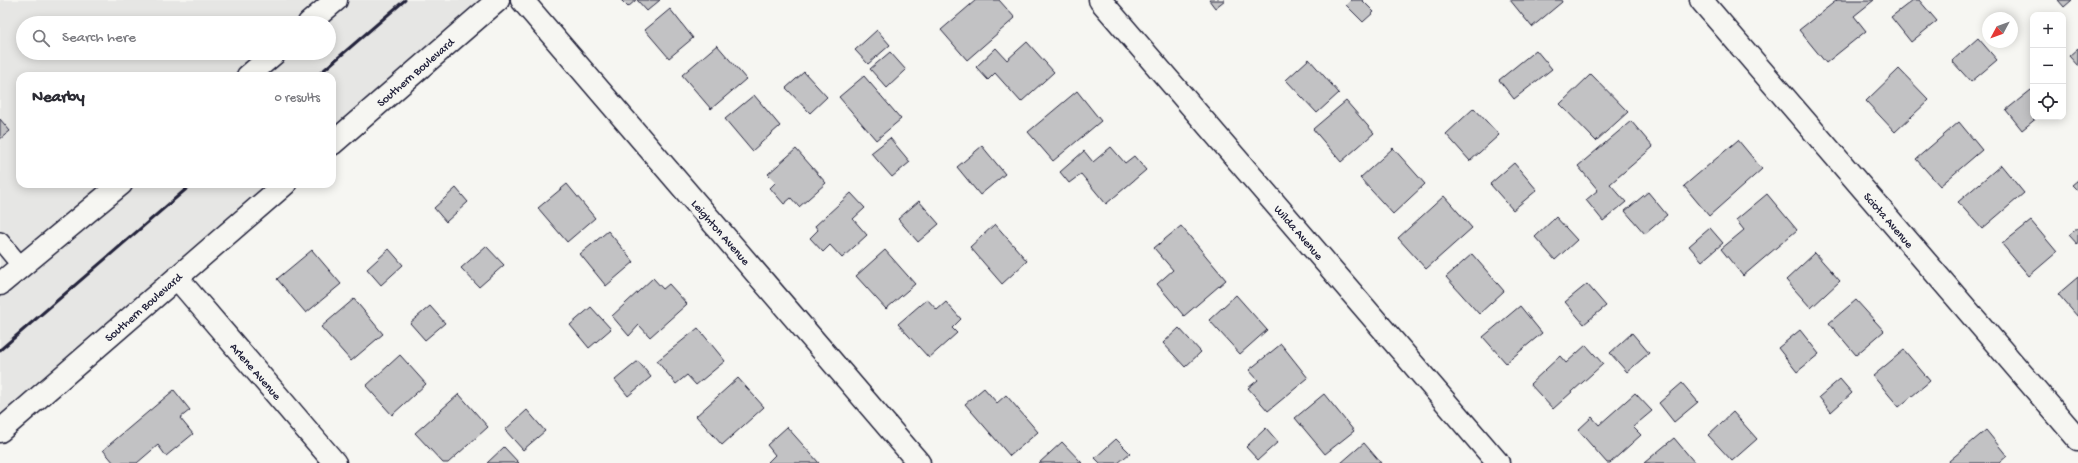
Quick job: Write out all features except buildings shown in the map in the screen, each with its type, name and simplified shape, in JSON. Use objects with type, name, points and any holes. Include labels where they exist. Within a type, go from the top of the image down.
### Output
[{"type":"street","points":[[317,16],[336,0]]},
{"type":"street","name":"Southern Boulevard","points":[[336,141],[498,0]]},
{"type":"street","name":"Leighton Avenue","points":[[522,0],[919,463]]},
{"type":"street","name":"Wilda Avenue","points":[[1100,0],[1498,463]]},
{"type":"street","name":"Sciota Avenue","points":[[1701,0],[2078,439]]},
{"type":"street","points":[[253,72],[267,60]]},
{"type":"street","points":[[0,284],[116,188]]},
{"type":"street","name":"Southern Boulevard","points":[[0,431],[280,188]]},
{"type":"street","name":"Arlene Avenue","points":[[177,278],[335,463]]},
{"type":"lane","points":[[0,241],[21,266]]},
{"type":"shaded area","points":[[0,0],[498,0],[336,141],[336,72],[16,72],[16,188],[280,188],[0,431]]},
{"type":"railway","points":[[336,60],[405,0]]},
{"type":"railway","points":[[322,72],[336,60]]},
{"type":"railway","points":[[0,350],[187,188]]}]
